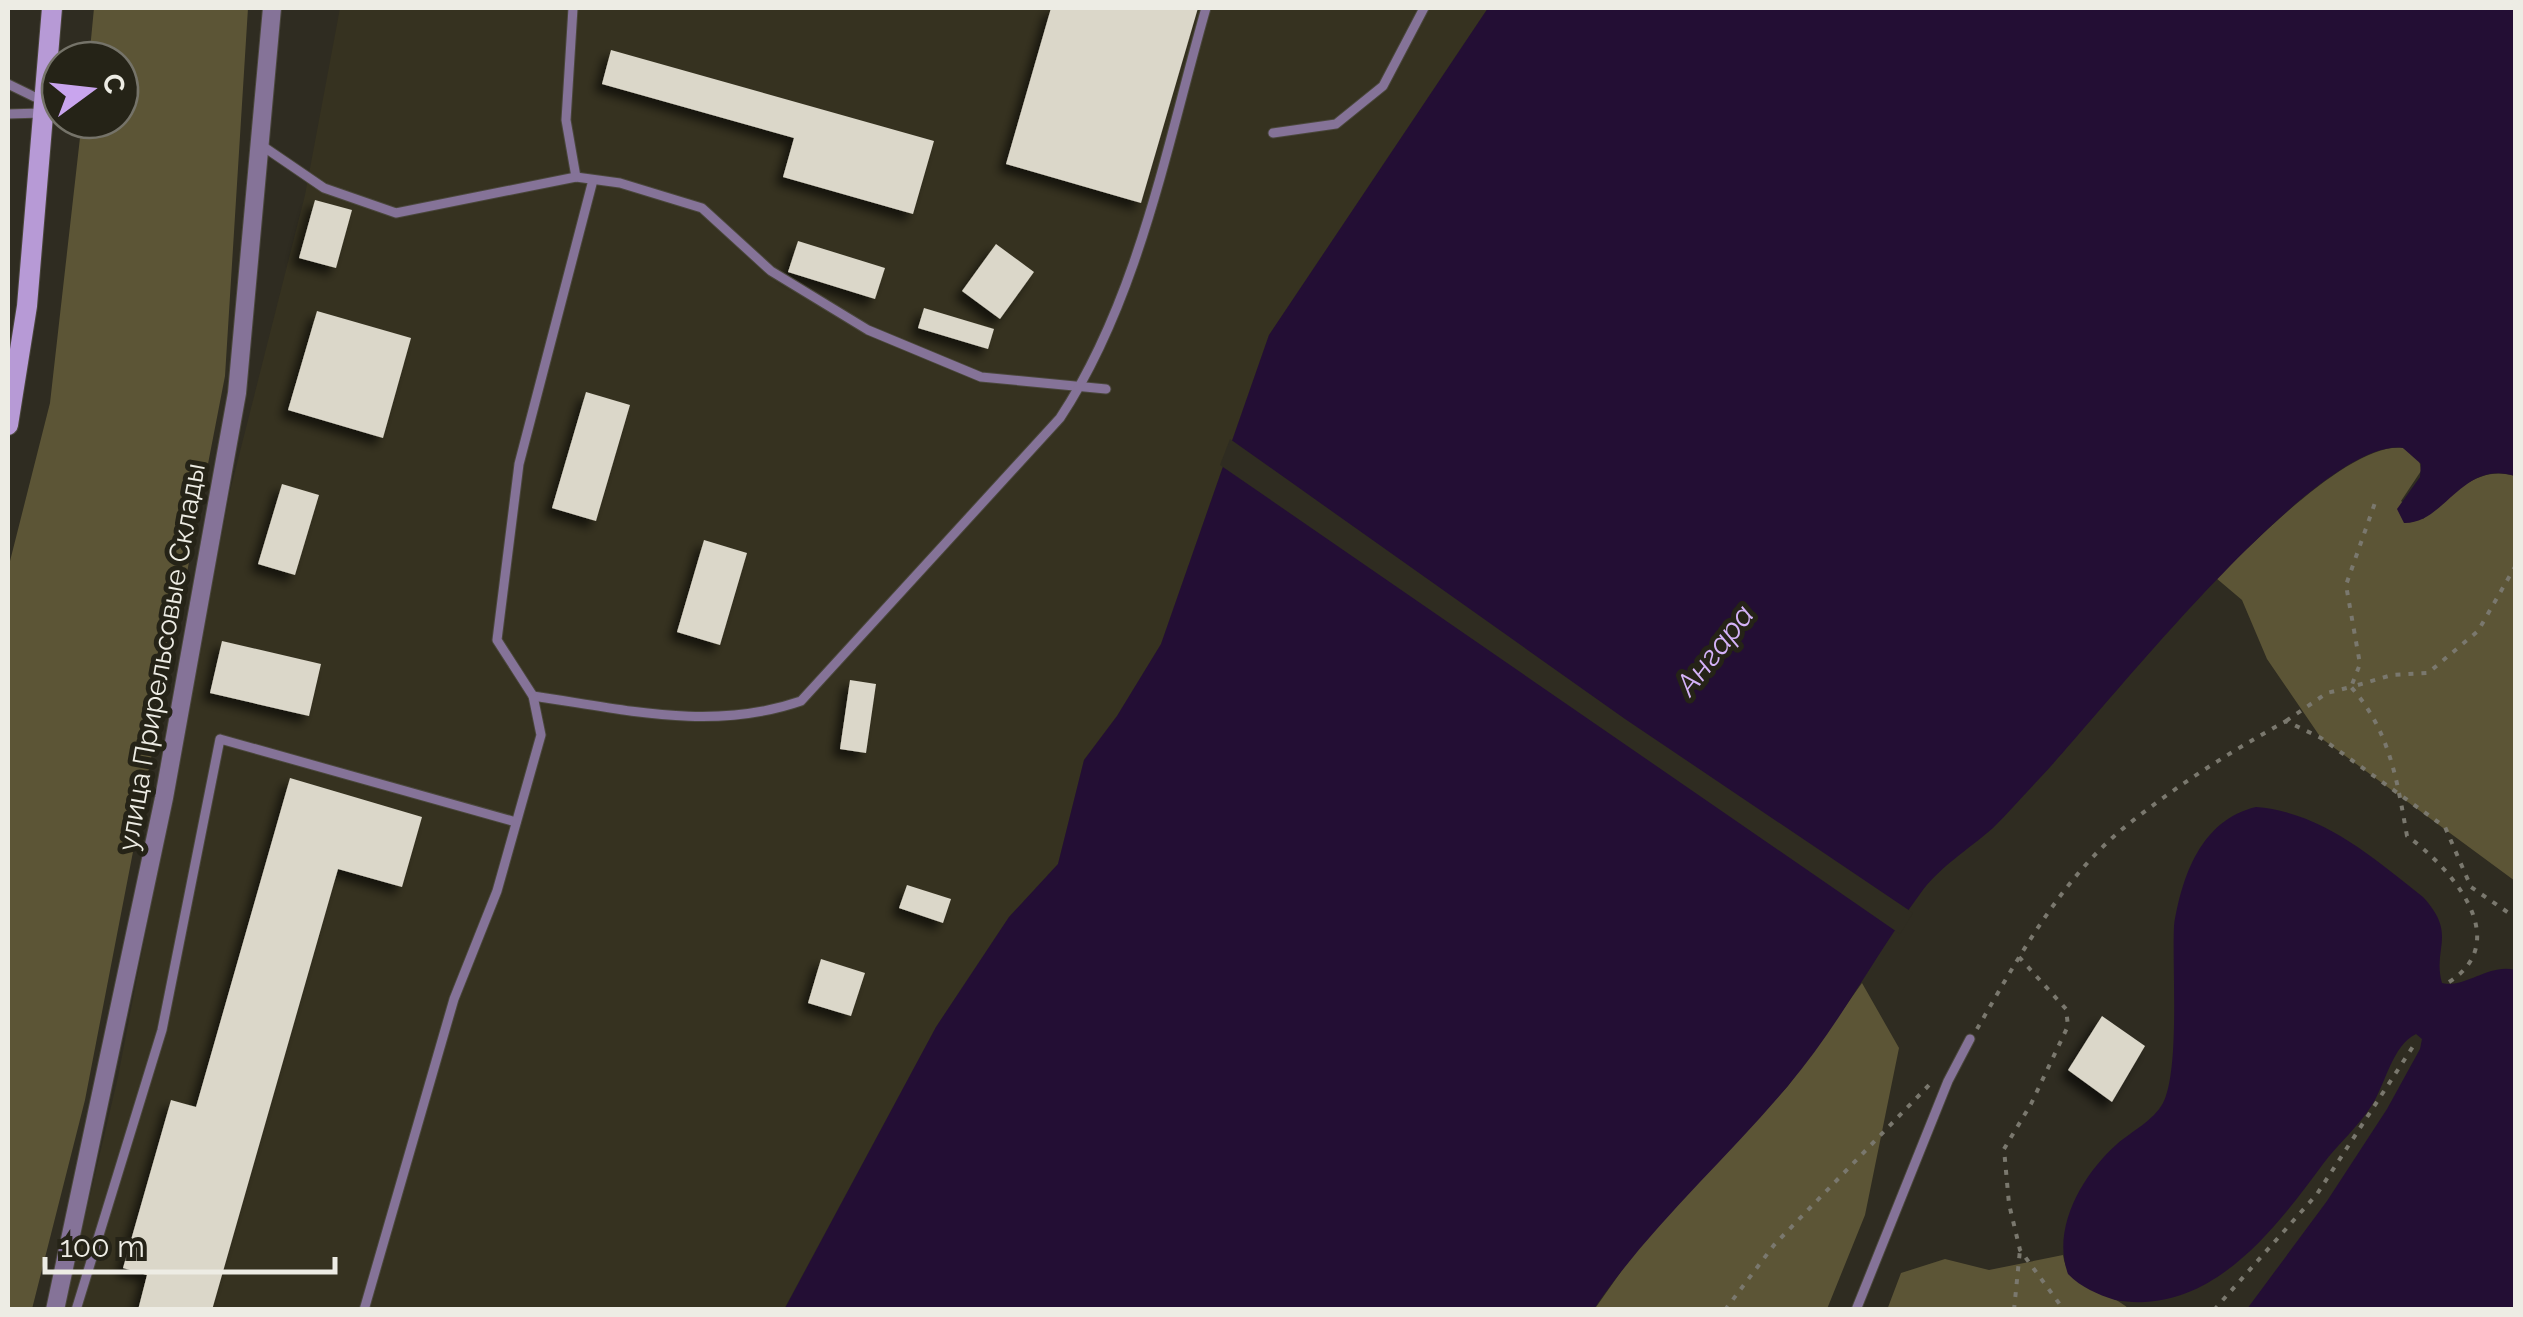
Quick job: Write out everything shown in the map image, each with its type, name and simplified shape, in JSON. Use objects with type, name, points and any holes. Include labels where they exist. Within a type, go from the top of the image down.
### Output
[{"type":"main road","points":[[49,40],[52,8]]},
{"type":"main road","points":[[8,425],[26,306],[41,140]]},
{"type":"street","name":"улица Прирельсовые Склады","points":[[55,1310],[164,798],[238,393],[272,8]]},
{"type":"lane","points":[[573,8],[566,120],[576,177]]},
{"type":"lane","points":[[533,696],[689,719],[764,714],[800,700],[920,575],[1060,418],[1081,387],[1118,302],[1206,8]]},
{"type":"lane","points":[[1273,133],[1336,124],[1382,86],[1424,8]]},
{"type":"lane","points":[[8,84],[40,105]]},
{"type":"lane","points":[[8,114],[40,109]]},
{"type":"lane","points":[[261,145],[324,188],[396,213],[576,177],[702,208],[770,272],[868,330],[982,376],[1106,389]]},
{"type":"lane","points":[[364,1310],[454,1000],[496,890],[541,735],[533,696],[497,640],[520,464],[593,180]]},
{"type":"lane","points":[[76,1310],[162,1030],[220,739],[516,822]]},
{"type":"lane","points":[[1856,1310],[1948,1081],[1970,1040]]},
{"type":"path","points":[[2351,687],[2360,664],[2346,585],[2376,500]]},
{"type":"path","points":[[1970,1040],[2019,957],[2062,896],[2118,833],[2222,756],[2286,722],[2327,693],[2392,675],[2428,673],[2478,630],[2516,565]]},
{"type":"path","points":[[2351,687],[2373,712],[2388,744],[2407,836],[2438,858],[2477,920],[2476,953],[2449,982]]},
{"type":"path","points":[[2286,722],[2322,738],[2446,827],[2471,886],[2516,918]]},
{"type":"path","points":[[2014,1310],[2020,1250],[2009,1204],[2004,1150],[2032,1104],[2068,1026],[2066,1009],[2019,957]]},
{"type":"path","points":[[2214,1310],[2317,1194],[2414,1046]]},
{"type":"path","points":[[1724,1310],[1774,1245],[1937,1076]]},
{"type":"path","points":[[2020,1250],[2064,1310]]},
{"type":"shaded area","points":[[94,8],[248,8],[225,376],[85,1100],[32,1309],[8,1309],[8,569],[50,403],[80,140],[140,140],[140,40],[91,40]]},
{"type":"shaded area","points":[[340,8],[1488,8],[1269,335],[1161,644],[1117,716],[1084,760],[1058,864],[1009,917],[936,1027],[784,1309],[63,1310],[118,1077],[230,491],[305,195]]},
{"type":"shaded area","points":[[2403,448],[2419,459],[2421,471],[2401,501],[2423,519],[2477,478],[2502,473],[2515,476],[2515,881],[2321,738],[2267,659],[2242,600],[2216,578],[2331,477],[2382,450]]},
{"type":"shaded area","points":[[1862,983],[1899,1048],[1865,1215],[1827,1309],[1594,1310],[1644,1239],[1788,1086]]},
{"type":"shaded area","points":[[2063,1255],[2072,1276],[2129,1309],[1887,1310],[1901,1273],[1945,1259],[1989,1270]]},
{"type":"water","name":"Ангара","points":[[1488,8],[2515,8],[2515,476],[2481,476],[2431,514],[2404,523],[2397,509],[2420,477],[2421,464],[2403,448],[2365,456],[2319,486],[2266,530],[2159,642],[2005,816],[1928,884],[1805,1064],[1638,1250],[1594,1309],[784,1310],[936,1027],[1009,917],[1058,864],[1084,760],[1117,716],[1161,644],[1269,335]]},
{"type":"water","points":[[2256,807],[2324,827],[2366,853],[2423,897],[2442,932],[2442,983],[2459,983],[2496,970],[2515,970],[2515,1309],[2247,1309],[2327,1201],[2387,1109],[2420,1049],[2422,1039],[2416,1034],[2395,1056],[2367,1113],[2284,1215],[2237,1263],[2210,1282],[2181,1295],[2149,1302],[2115,1300],[2090,1290],[2068,1274],[2064,1238],[2082,1186],[2104,1156],[2159,1109],[2168,1088],[2173,1044],[2174,926],[2189,870],[2208,837],[2221,824]]},
{"type":"pier","points":[[1230,439],[1625,719],[1913,913],[1900,934],[1220,465]]},
{"type":"building","points":[[1051,8],[1198,8],[1141,203],[1006,164]]},
{"type":"building","points":[[611,50],[934,141],[913,214],[783,177],[794,138],[602,84]]},
{"type":"building","points":[[315,200],[352,210],[336,268],[299,258]]},
{"type":"building","points":[[798,241],[885,268],[875,299],[788,272]]},
{"type":"building","points":[[996,244],[1034,272],[1000,319],[962,291]]},
{"type":"building","points":[[924,308],[994,329],[988,349],[918,328]]},
{"type":"building","points":[[317,311],[411,338],[383,438],[288,410]]},
{"type":"building","points":[[586,392],[630,405],[596,521],[552,508]]},
{"type":"building","points":[[282,484],[319,495],[295,575],[258,564]]},
{"type":"building","points":[[704,540],[747,553],[720,645],[677,632]]},
{"type":"building","points":[[222,641],[321,664],[309,716],[210,693]]},
{"type":"building","points":[[850,680],[876,684],[866,753],[840,749]]},
{"type":"building","points":[[290,778],[422,817],[402,887],[338,869],[212,1310],[138,1310],[147,1275],[123,1268],[171,1100],[196,1107]]},
{"type":"building","points":[[907,885],[951,899],[943,923],[899,908]]},
{"type":"building","points":[[821,959],[865,973],[851,1016],[808,1003]]},
{"type":"building","points":[[2102,1016],[2145,1046],[2112,1102],[2068,1070]]}]
